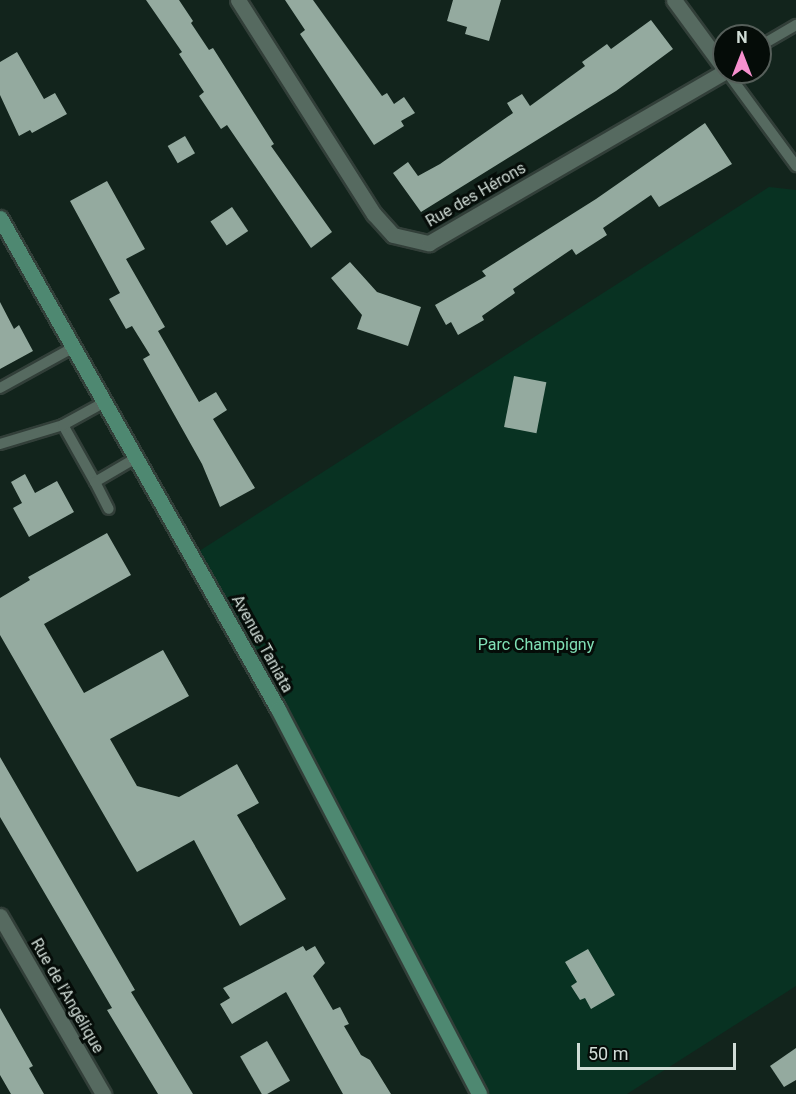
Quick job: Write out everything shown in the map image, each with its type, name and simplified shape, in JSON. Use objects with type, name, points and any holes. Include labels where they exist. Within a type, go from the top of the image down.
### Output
[{"type":"main road","name":"Avenue Taniata","points":[[0,218],[278,709],[479,1094]]},
{"type":"street","name":"Rue des Hérons","points":[[238,0],[374,214],[393,235],[429,243],[712,78]]},
{"type":"street","points":[[674,0],[712,52]]},
{"type":"street","name":"Rue de l'Angélique","points":[[0,916],[103,1094]]},
{"type":"lane","points":[[772,37],[785,28],[796,25]]},
{"type":"lane","points":[[735,84],[796,166]]},
{"type":"lane","points":[[0,388],[74,347]]},
{"type":"lane","points":[[0,444],[63,425],[105,402]]},
{"type":"lane","points":[[63,425],[109,509]]},
{"type":"lane","points":[[95,482],[136,458]]},
{"type":"green space","name":"Parc Champigny","points":[[769,187],[796,190],[796,986],[627,1094],[480,1094],[193,555]]},
{"type":"building","points":[[146,0],[179,0],[209,50],[213,48],[274,144],[271,146],[332,232],[311,248],[227,125],[221,129],[199,96],[204,92],[179,54],[182,52]]},
{"type":"building","points":[[285,0],[313,0],[382,96],[387,93],[394,104],[404,97],[415,113],[401,121],[404,126],[374,145],[300,34],[305,30]]},
{"type":"building","points":[[453,0],[501,0],[489,41],[465,34],[467,27],[447,21]]},
{"type":"building","points":[[651,20],[673,49],[616,91],[421,212],[393,173],[408,162],[418,176],[440,164],[513,113],[507,103],[522,94],[530,106],[585,66],[582,62],[607,44],[611,49]]},
{"type":"building","points":[[17,52],[44,99],[55,93],[67,114],[32,133],[30,130],[19,136],[0,95],[0,62]]},
{"type":"building","points":[[705,123],[732,164],[659,207],[651,195],[603,228],[607,235],[576,255],[572,249],[513,289],[515,293],[482,316],[484,320],[458,335],[451,322],[446,325],[435,305],[486,276],[482,271],[596,199]]},
{"type":"building","points":[[185,136],[195,153],[178,163],[168,146]]},
{"type":"building","points":[[107,181],[145,249],[126,259],[165,327],[158,331],[199,402],[216,392],[227,410],[213,419],[255,488],[220,507],[202,464],[143,359],[150,355],[132,326],[126,329],[109,299],[120,293],[70,201]]},
{"type":"building","points":[[232,207],[248,231],[227,246],[210,222]]},
{"type":"building","points":[[350,262],[377,292],[421,307],[408,346],[357,329],[362,315],[331,278]]},
{"type":"building","points":[[0,302],[14,329],[19,325],[33,351],[0,369]]},
{"type":"building","points":[[514,376],[546,382],[536,433],[504,427]]},
{"type":"building","points":[[25,474],[35,493],[57,481],[74,512],[29,537],[13,508],[22,503],[11,482]]},
{"type":"building","points":[[107,533],[131,575],[44,624],[84,693],[163,650],[189,696],[110,739],[137,786],[179,797],[237,764],[259,803],[237,815],[286,899],[240,926],[194,840],[137,872],[0,635],[0,598],[30,580],[28,577]]},
{"type":"building","points":[[0,757],[135,990],[131,992],[193,1094],[158,1094],[107,1010],[112,1008],[0,817]]},
{"type":"building","points":[[303,946],[306,951],[315,946],[325,963],[313,976],[333,1010],[340,1007],[349,1024],[344,1026],[361,1055],[370,1060],[391,1094],[343,1094],[286,992],[232,1024],[220,1004],[230,998],[223,988]]},
{"type":"building","points":[[588,949],[615,995],[591,1009],[585,998],[580,1000],[571,986],[577,982],[565,962]]},
{"type":"building","points":[[0,1008],[33,1066],[29,1068],[44,1094],[11,1094],[0,1075]]},
{"type":"building","points":[[267,1041],[290,1081],[267,1094],[262,1094],[240,1056]]},
{"type":"building","points":[[796,1048],[796,1080],[784,1087],[770,1066]]}]
